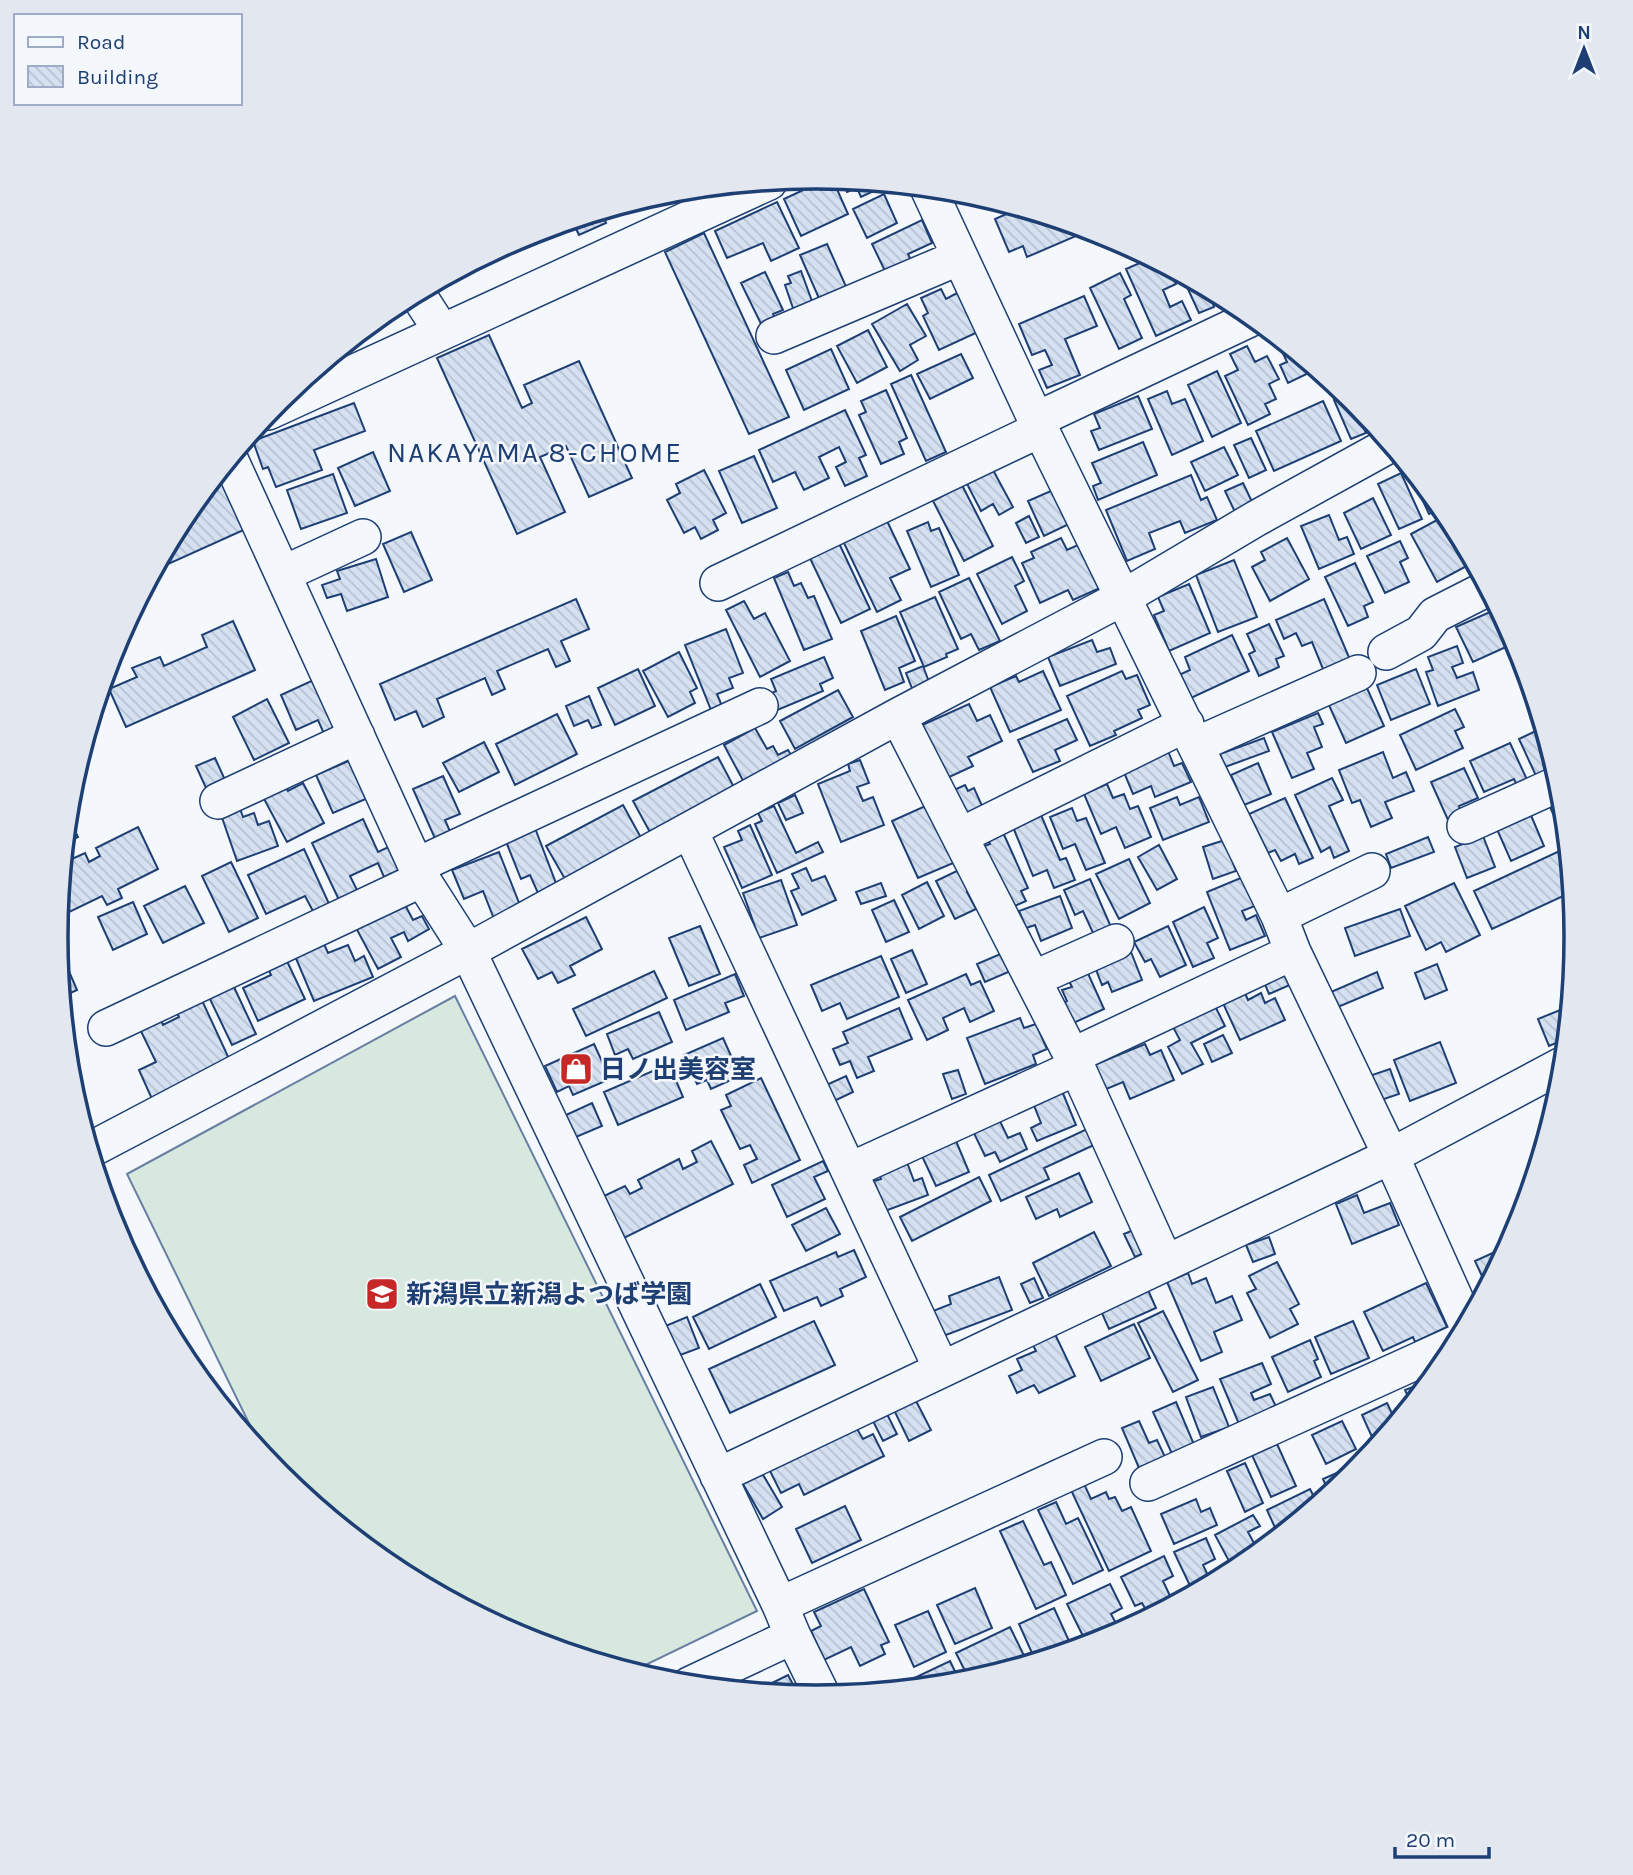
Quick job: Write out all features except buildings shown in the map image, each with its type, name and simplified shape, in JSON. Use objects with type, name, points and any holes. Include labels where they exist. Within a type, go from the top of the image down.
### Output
[{"type":"street","points":[[297,398],[744,193]]},
{"type":"street","points":[[933,199],[1039,424],[1279,916],[1293,952],[1391,1156],[1463,1316]]},
{"type":"street","points":[[774,336],[960,257]]},
{"type":"street","points":[[422,301],[442,332]]},
{"type":"street","points":[[719,583],[1243,323]]},
{"type":"street","points":[[98,1146],[468,951],[898,716],[1124,597],[1257,518],[1383,449]]},
{"type":"street","points":[[234,468],[419,873],[468,951],[818,1686]]},
{"type":"street","points":[[283,574],[363,537]]},
{"type":"street","points":[[1386,652],[1421,633],[1435,615],[1480,592]]},
{"type":"street","points":[[960,836],[1191,735],[1358,673]]},
{"type":"street","points":[[106,1028],[760,706]]},
{"type":"street","points":[[898,716],[1075,1062],[1166,1262]]},
{"type":"street","points":[[218,802],[357,736]]},
{"type":"street","points":[[1465,826],[1549,788]]},
{"type":"street","points":[[690,831],[941,1368]]},
{"type":"street","points":[[1279,916],[1372,871]]},
{"type":"street","points":[[1033,979],[1116,942]]},
{"type":"street","points":[[849,1171],[1075,1062],[1293,952]]},
{"type":"street","points":[[718,1476],[1391,1156],[1552,1070]]},
{"type":"street","points":[[1148,1483],[1441,1350]]},
{"type":"street","points":[[702,1676],[786,1620],[1104,1457]]},
{"type":"shaded area","name":"新潟県立新潟よつば学園","points":[[455,996],[757,1611],[645,1665],[576,1646],[530,1629],[442,1586],[401,1560],[323,1500],[287,1467],[251,1427],[127,1174]]},
{"type":"place","name":"日ノ出美容室","points":[[576,1069]]},
{"type":"place","name":"新潟県立新潟よつば学園","points":[[382,1294]]},
{"type":"district","name":"NAKAYAMA 8-CHOME","points":[[535,452]]}]
